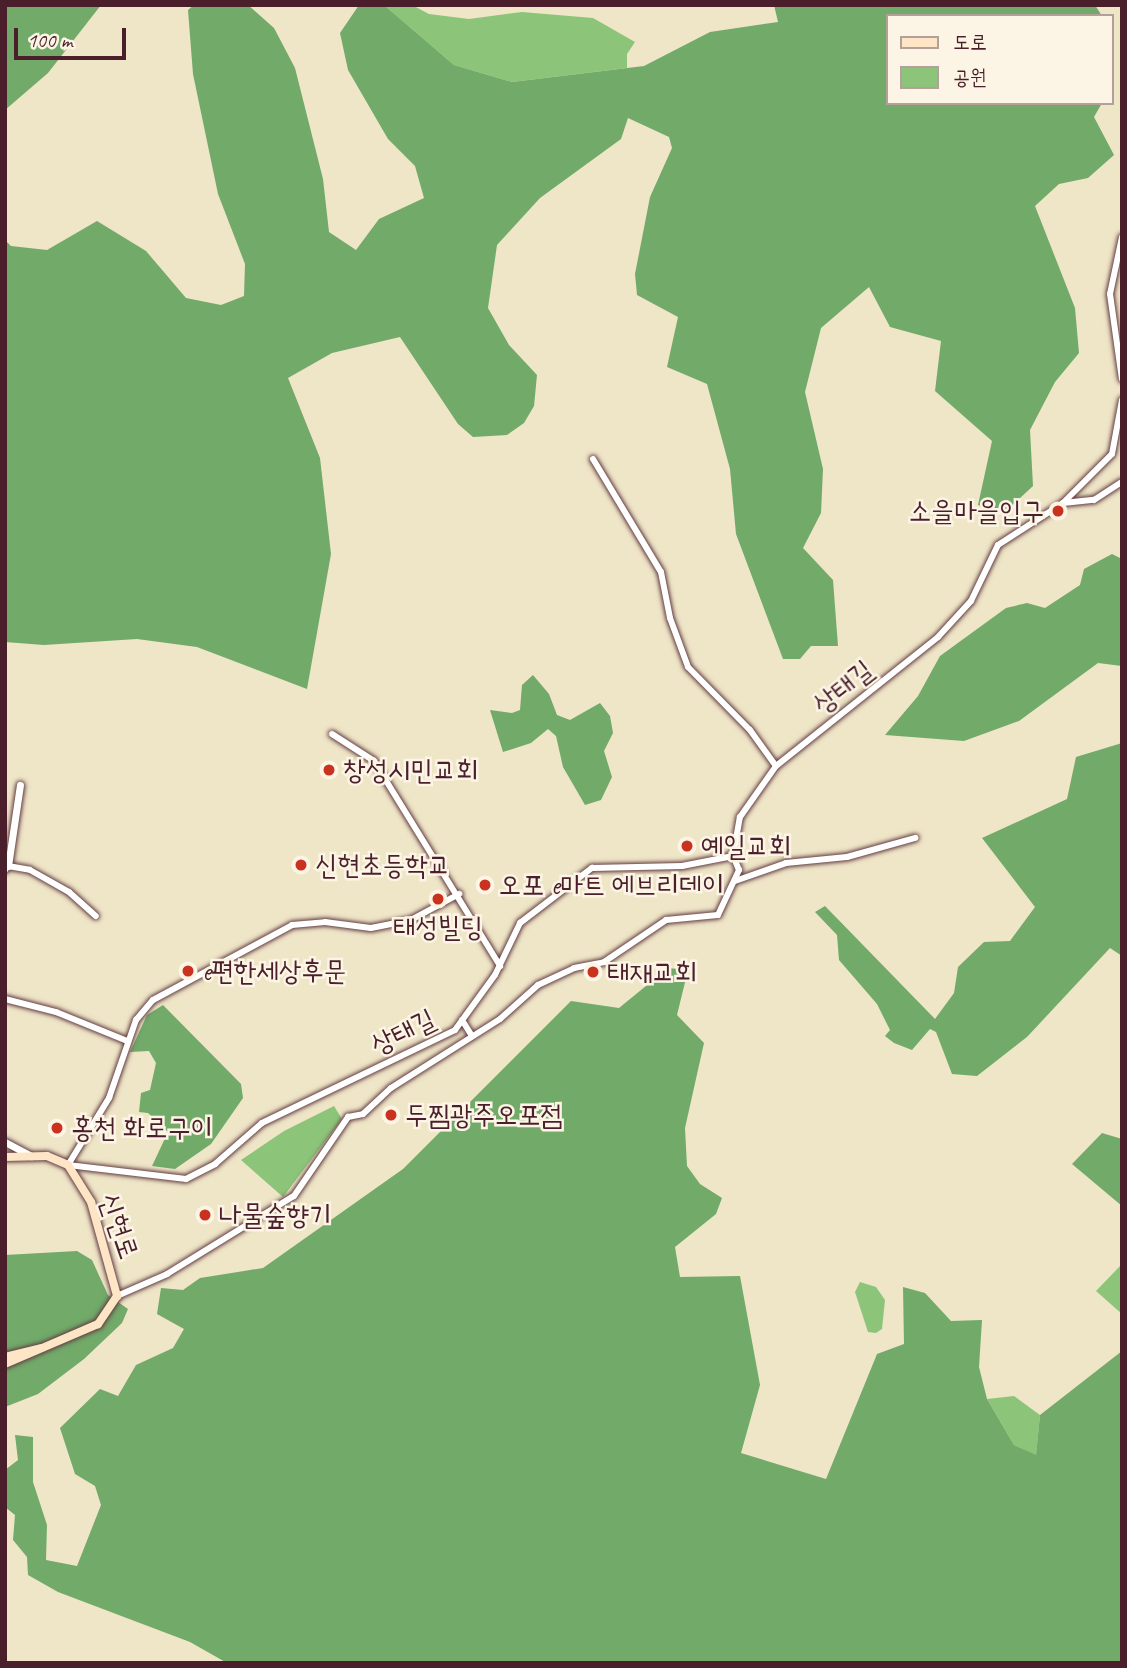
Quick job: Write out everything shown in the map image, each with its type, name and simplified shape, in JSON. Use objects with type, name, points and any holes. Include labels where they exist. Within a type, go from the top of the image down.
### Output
[{"type":"main road","name":"신현로","points":[[5,1157],[47,1156],[68,1166],[90,1202],[117,1296],[98,1324],[64,1342],[5,1364]]},
{"type":"main road","name":"신현로","points":[[5,1357],[64,1342]]},
{"type":"street","points":[[1122,237],[1110,295],[1122,379]]},
{"type":"street","name":"상태길","points":[[68,1166],[186,1179],[215,1164],[262,1123],[425,1047],[455,1030],[500,966],[520,923],[592,867],[682,866],[733,856],[740,817],[776,766],[938,637],[971,601],[998,545],[1063,503],[1112,454],[1122,400]]},
{"type":"street","points":[[593,460],[661,572],[670,618],[688,667],[750,730],[776,766]]},
{"type":"street","name":"상태길","points":[[1063,503],[1094,500],[1122,482]]},
{"type":"street","points":[[332,734],[374,761],[459,894],[500,966]]},
{"type":"street","points":[[20,785],[7,868],[30,870],[69,892],[96,916]]},
{"type":"street","points":[[735,881],[786,863],[847,857],[915,838]]},
{"type":"street","points":[[117,1296],[167,1274],[294,1196],[348,1117],[363,1114],[391,1088],[500,1019],[538,985],[574,968],[604,962],[666,920],[718,915],[740,870],[733,856]]},
{"type":"street","points":[[68,1166],[97,1123],[136,1020],[153,1000],[292,925],[325,922],[371,928],[411,920],[459,894]]},
{"type":"street","points":[[5,999],[56,1012],[127,1041]]},
{"type":"street","points":[[462,1020],[472,1035]]},
{"type":"street","points":[[5,1142],[32,1156]]},
{"type":"green space","points":[[5,5],[101,5],[48,73],[5,110]]},
{"type":"green space","points":[[194,5],[248,5],[274,28],[295,68],[323,179],[329,232],[356,250],[379,219],[424,198],[415,166],[388,139],[348,70],[340,33],[359,5],[384,5],[454,65],[512,82],[644,66],[710,32],[778,22],[774,5],[1095,5],[1101,14],[886,14],[886,105],[1101,105],[1094,117],[1114,155],[1088,178],[1059,184],[1035,206],[1075,308],[1079,353],[1055,382],[1030,430],[1033,486],[1005,512],[978,505],[992,441],[935,391],[941,341],[890,327],[869,287],[821,328],[805,392],[823,469],[821,513],[803,548],[833,580],[838,646],[811,646],[800,659],[783,659],[736,534],[730,469],[707,384],[667,367],[678,317],[637,295],[635,274],[650,197],[672,148],[669,137],[628,118],[621,139],[540,198],[497,245],[488,308],[509,345],[537,375],[534,406],[524,423],[507,435],[473,437],[458,424],[400,337],[332,353],[288,378],[320,458],[331,554],[307,689],[197,647],[137,639],[44,645],[5,642],[5,240],[11,246],[47,250],[97,221],[146,251],[186,298],[221,305],[244,296],[245,264],[218,194],[193,74],[188,10]]},
{"type":"green space","points":[[384,5],[412,5],[429,14],[469,19],[522,12],[593,18],[635,42],[627,54],[627,68],[512,82],[454,65]]},
{"type":"green space","points":[[1112,554],[1122,559],[1122,666],[1098,663],[1019,721],[964,741],[885,735],[918,696],[940,656],[1006,608],[1027,603],[1045,608],[1080,585],[1084,569]]},
{"type":"green space","points":[[533,675],[549,694],[557,715],[570,720],[600,703],[610,716],[613,733],[604,751],[612,777],[601,800],[585,805],[563,767],[556,736],[548,729],[531,743],[503,752],[490,710],[512,713],[520,710],[522,685]]},
{"type":"green space","points":[[1122,743],[1122,956],[1110,948],[1027,1037],[977,1076],[952,1074],[936,1032],[930,1029],[912,1050],[885,1036],[890,1030],[877,1004],[839,960],[837,935],[815,912],[825,906],[935,1019],[954,993],[958,967],[984,942],[1010,941],[1035,907],[982,838],[1067,799],[1076,757]]},
{"type":"green space","points":[[668,968],[688,970],[677,1015],[704,1043],[685,1128],[687,1166],[700,1184],[722,1198],[716,1214],[675,1247],[680,1277],[740,1276],[760,1385],[741,1453],[826,1479],[877,1354],[904,1344],[903,1287],[925,1293],[951,1321],[982,1320],[979,1367],[987,1399],[1014,1445],[1036,1455],[1040,1415],[1122,1351],[1122,1663],[227,1663],[190,1642],[58,1592],[28,1575],[27,1557],[13,1540],[15,1515],[5,1507],[5,1470],[18,1460],[15,1435],[33,1437],[33,1482],[47,1525],[46,1560],[77,1566],[101,1505],[95,1486],[75,1474],[60,1428],[100,1389],[118,1396],[136,1365],[173,1348],[184,1329],[157,1314],[161,1288],[183,1290],[200,1278],[263,1268],[403,1169],[571,1001],[619,1008]]},
{"type":"green space","points":[[163,1005],[241,1084],[243,1098],[211,1144],[175,1169],[152,1166],[168,1132],[148,1113],[139,1112],[141,1093],[150,1090],[156,1063],[149,1051],[130,1052],[147,1015]]},
{"type":"green space","points":[[334,1106],[342,1119],[283,1197],[241,1160],[284,1131]]},
{"type":"green space","points":[[1102,1133],[1122,1139],[1122,1206],[1072,1164]]},
{"type":"green space","points":[[77,1251],[92,1260],[108,1295],[128,1309],[122,1323],[84,1359],[38,1394],[5,1407],[5,1255]]},
{"type":"green space","points":[[1122,1264],[1122,1314],[1096,1291]]},
{"type":"green space","points":[[860,1282],[876,1287],[885,1300],[882,1329],[876,1333],[868,1332],[855,1292]]},
{"type":"green space","points":[[1014,1396],[1040,1415],[1036,1456],[1014,1445],[987,1399]]},
{"type":"place","name":"소을마을입구","points":[[1058,511]]},
{"type":"place","name":"창성시민교회","points":[[329,770]]},
{"type":"place","name":"예일교회","points":[[687,846]]},
{"type":"place","name":"신현초등학교","points":[[301,865]]},
{"type":"place","name":"오포 e마트 에브리데이","points":[[485,885]]},
{"type":"place","name":"태성빌딩","points":[[438,899]]},
{"type":"place","name":"e편한세상후문","points":[[188,971]]},
{"type":"place","name":"태재교회","points":[[593,972]]},
{"type":"place","name":"두찜광주오포점","points":[[391,1115]]},
{"type":"place","name":"홍천 화로구이","points":[[57,1128]]},
{"type":"place","name":"나물숲향기","points":[[205,1215]]}]
